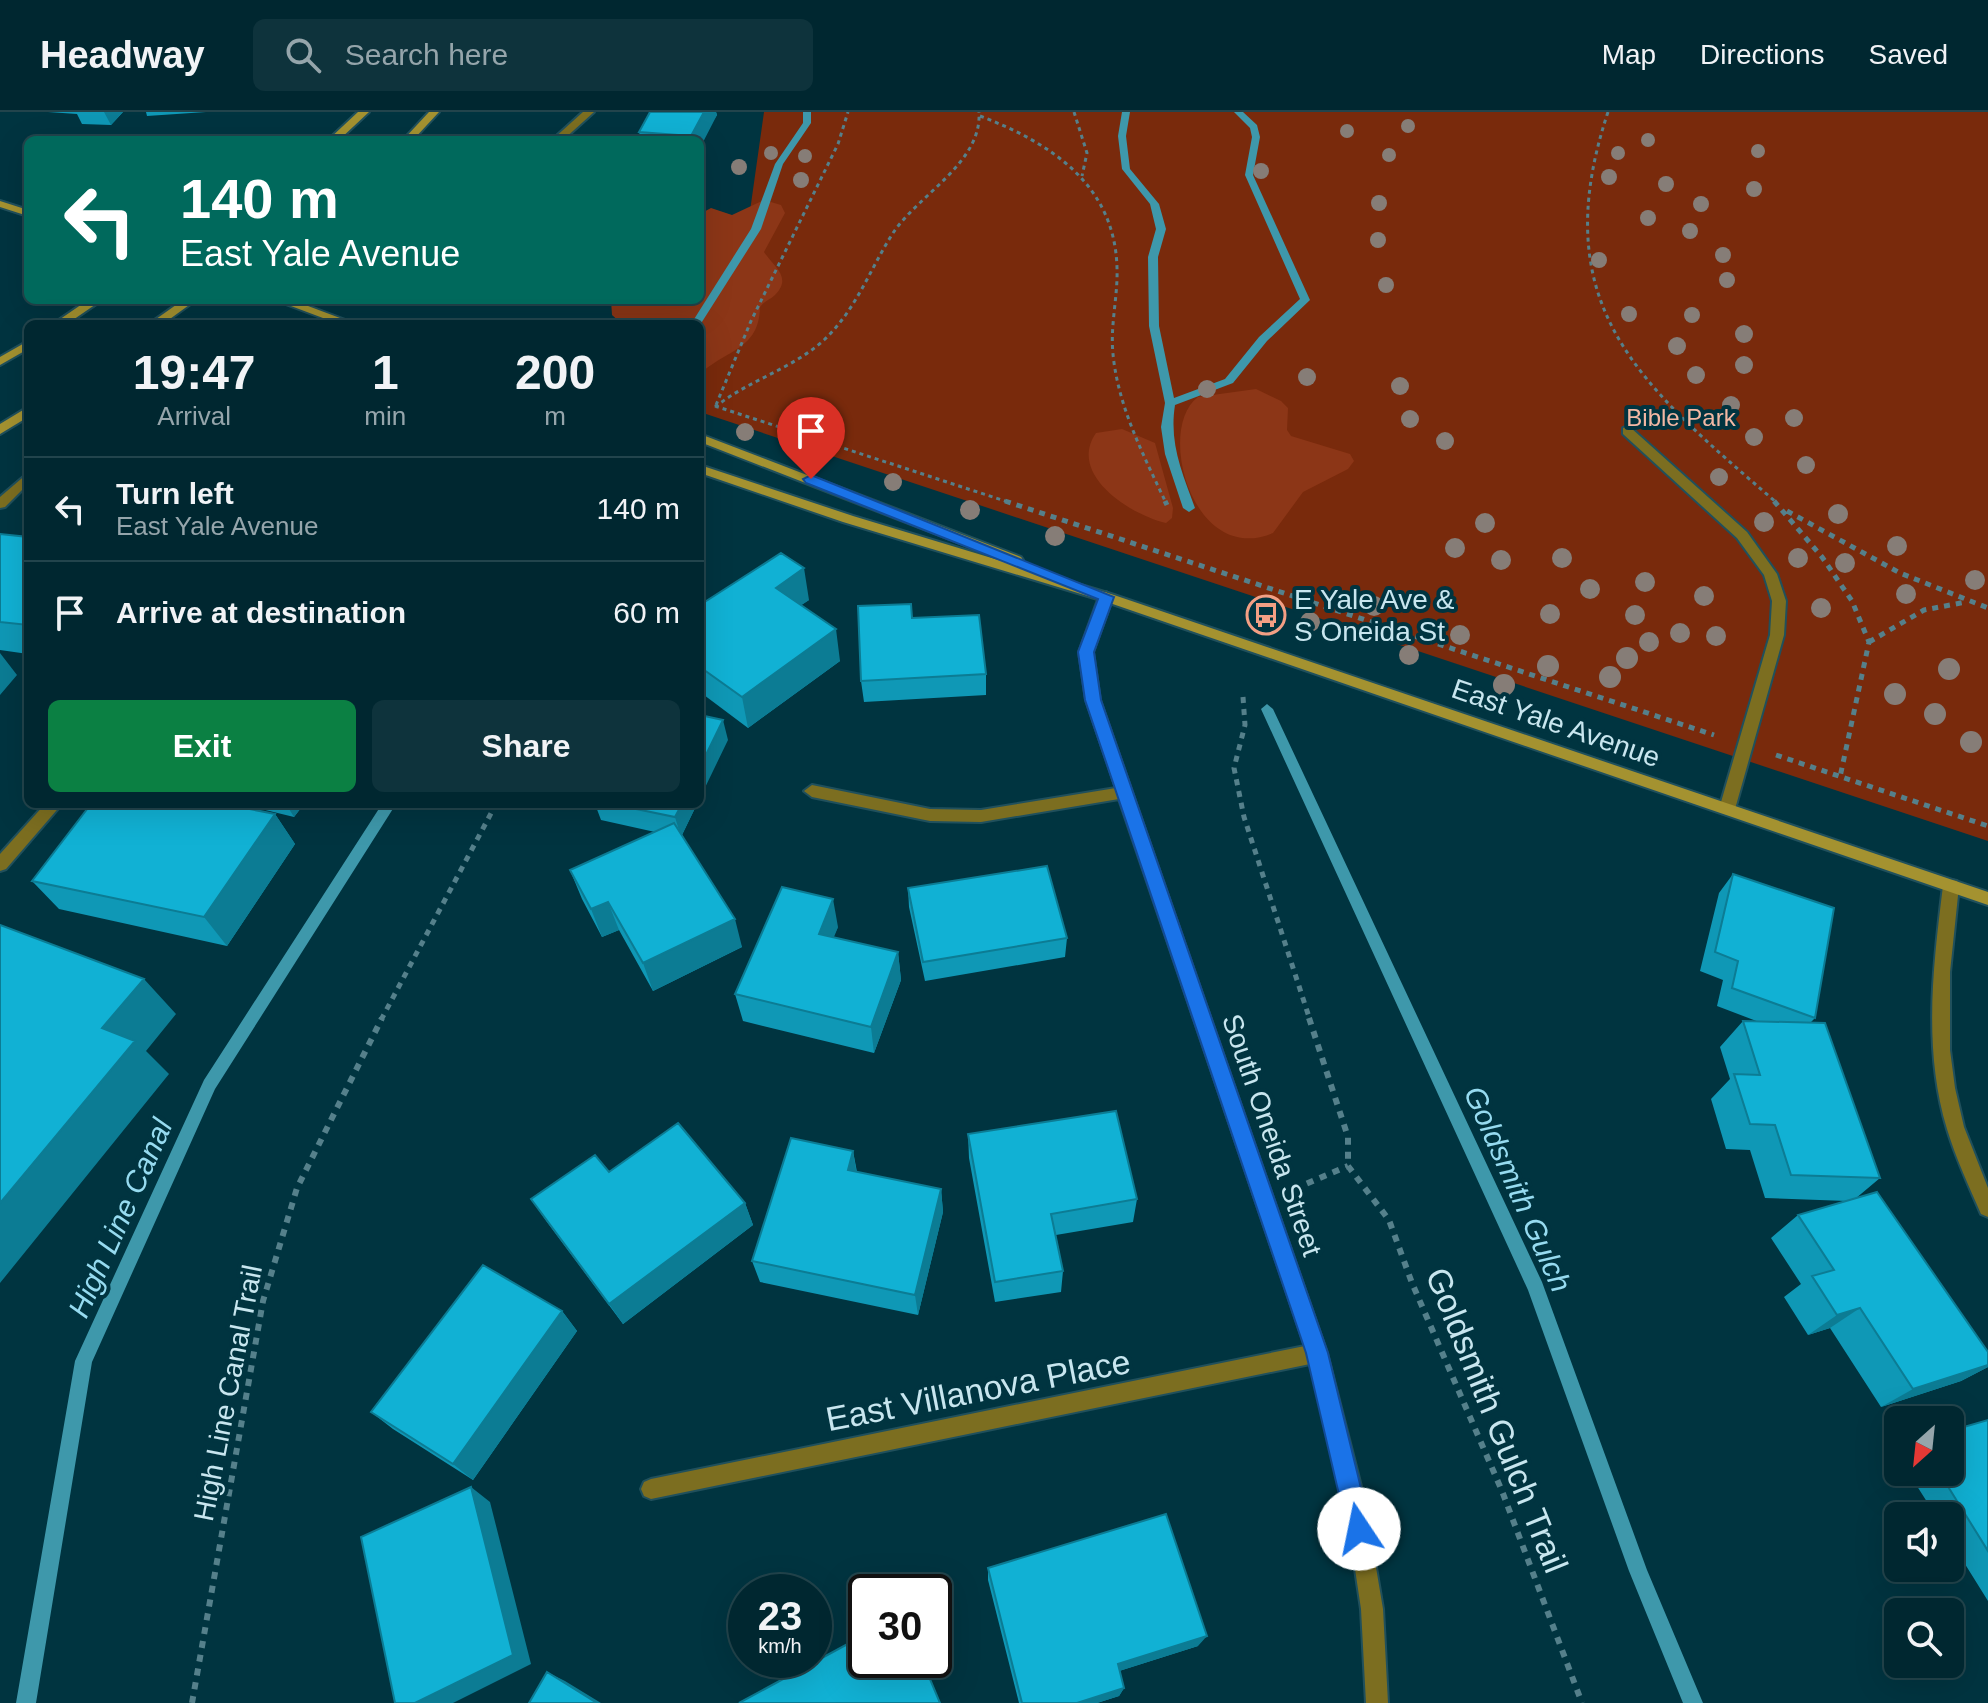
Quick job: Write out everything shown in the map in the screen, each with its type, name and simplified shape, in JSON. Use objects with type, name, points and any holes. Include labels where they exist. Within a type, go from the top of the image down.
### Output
[{"type":"main road","points":[[337,136],[364,112]]},
{"type":"main road","points":[[412,136],[434,112]]},
{"type":"main road","points":[[0,204],[24,212]]},
{"type":"main road","points":[[65,320],[90,304]]},
{"type":"main road","points":[[161,320],[184,304]]},
{"type":"main road","points":[[292,304],[338,320]]},
{"type":"main road","points":[[0,362],[24,347]]},
{"type":"main road","points":[[0,430],[24,414]]},
{"type":"main road","name":"East Yale Avenue","points":[[704,440],[1106,597]]},
{"type":"main road","name":"East Yale Avenue","points":[[704,470],[848,519],[1106,597],[1988,899]]},
{"type":"street","points":[[562,136],[589,112]]},
{"type":"street","points":[[1627,431],[1742,535],[1762,560],[1775,588],[1779,623],[1727,809]]},
{"type":"street","points":[[0,504],[24,481]]},
{"type":"street","name":"South Oneida Street","points":[[1106,597],[1088,642],[1087,672],[1093,700],[1317,1353],[1357,1518],[1372,1609],[1377,1703]]},
{"type":"street","points":[[812,791],[930,815],[981,816],[1126,792]]},
{"type":"street","points":[[0,865],[50,808]]},
{"type":"street","points":[[1951,886],[1938,1012],[1942,1070],[1954,1129],[1988,1208]]},
{"type":"street","name":"East Villanova Place","points":[[651,1489],[1317,1353]]},
{"type":"path","points":[[715,406],[751,321],[838,144],[848,112]]},
{"type":"path","points":[[1074,112],[1086,144],[1087,168],[1082,176]]},
{"type":"path","points":[[1608,112],[1595,151],[1587,233],[1594,282],[1604,313],[1646,382],[1680,419],[1783,509],[1852,601],[1869,642],[1840,777]]},
{"type":"path","points":[[715,406],[733,390],[822,342],[849,314],[888,242],[912,209],[973,148],[980,114],[1046,146],[1082,176],[1110,213],[1117,239],[1112,320],[1120,392],[1133,433],[1167,505]]},
{"type":"path","points":[[715,406],[1988,826]]},
{"type":"path","points":[[1783,509],[1886,566],[1966,602],[1988,608]]},
{"type":"path","points":[[1869,642],[1924,610],[1966,602]]},
{"type":"path","points":[[1243,697],[1245,725],[1234,768],[1244,817],[1348,1137],[1348,1166],[1264,1202]]},
{"type":"path","name":"High Line Canal Trail","points":[[192,1703],[263,1301],[297,1188],[332,1112],[494,808]]},
{"type":"path","name":"Goldsmith Gulch Trail","points":[[1348,1166],[1389,1220],[1412,1283],[1502,1491],[1582,1703]]},
{"type":"green space","name":"Bible Park","points":[[764,112],[1988,112],[1988,841],[704,413],[704,320],[672,320],[694,304],[704,304],[704,293],[750,211]]},
{"type":"shaded area","points":[[764,200],[781,205],[785,213],[764,252],[780,272],[782,283],[775,295],[760,307],[758,321],[748,341],[704,371],[704,320],[618,320],[612,315],[611,304],[704,304],[704,212],[711,208],[732,215]]},
{"type":"shaded area","points":[[1256,389],[1281,401],[1288,408],[1287,430],[1291,436],[1350,454],[1354,461],[1348,469],[1303,492],[1273,533],[1245,538],[1221,531],[1203,513],[1189,490],[1180,437],[1186,413],[1198,397]]},
{"type":"shaded area","points":[[1122,429],[1155,443],[1173,508],[1172,518],[1166,523],[1121,502],[1096,478],[1090,464],[1089,449],[1096,433]]},
{"type":"building","points":[[650,112],[704,112],[691,136],[639,132]]},
{"type":"building","points":[[0,534],[24,537],[24,625],[0,622]]},
{"type":"building","points":[[781,553],[804,568],[776,588],[836,629],[742,697],[704,670],[704,602]]},
{"type":"building","points":[[911,604],[912,618],[979,615],[986,674],[861,681],[858,606]]},
{"type":"building","points":[[704,716],[723,720],[704,759]]},
{"type":"building","points":[[88,808],[244,808],[275,814],[204,917],[32,881]]},
{"type":"building","points":[[631,808],[680,808],[675,817]]},
{"type":"building","points":[[674,823],[735,919],[643,963],[608,902],[591,909],[570,870]]},
{"type":"building","points":[[1047,866],[1067,938],[923,962],[908,888]]},
{"type":"building","points":[[1733,874],[1834,908],[1815,1018],[1732,988],[1738,961],[1715,952]]},
{"type":"building","points":[[782,887],[833,899],[819,934],[898,952],[871,1027],[735,994]]},
{"type":"building","points":[[0,925],[144,979],[102,1028],[135,1041],[0,1203]]},
{"type":"building","points":[[1743,1021],[1825,1023],[1880,1178],[1791,1175],[1775,1125],[1750,1124],[1734,1074],[1760,1075]]},
{"type":"building","points":[[1116,1111],[1137,1199],[1051,1214],[1063,1271],[995,1282],[968,1134]]},
{"type":"building","points":[[678,1123],[745,1203],[609,1304],[531,1199],[595,1155],[609,1172]]},
{"type":"building","points":[[791,1138],[853,1151],[848,1170],[941,1189],[915,1295],[752,1261]]},
{"type":"building","points":[[1877,1192],[1988,1352],[1988,1365],[1913,1389],[1860,1308],[1837,1315],[1812,1276],[1834,1270],[1798,1215]]},
{"type":"building","points":[[483,1265],[562,1311],[453,1464],[371,1412]]},
{"type":"building","points":[[1988,1420],[1988,1551],[1964,1512],[1964,1502],[1958,1502],[1948,1486],[1964,1486],[1964,1427]]},
{"type":"building","points":[[471,1487],[513,1655],[415,1703],[395,1703],[361,1537]]},
{"type":"building","points":[[1166,1514],[1207,1636],[1118,1664],[1124,1688],[1077,1703],[1022,1703],[988,1568]]},
{"type":"building","points":[[848,1644],[848,1678],[930,1678],[940,1703],[739,1703],[785,1678],[832,1678],[832,1652]]},
{"type":"building","points":[[547,1672],[597,1703],[529,1703]]},
{"type":"waterway","name":"High Line Canal","points":[[699,320],[756,229],[779,164],[807,123],[807,112]]},
{"type":"waterway","points":[[1126,112],[1122,136],[1126,169],[1154,204],[1161,229],[1153,257],[1154,326],[1170,403]]},
{"type":"waterway","name":"Goldsmith Gulch","points":[[1170,403],[1229,381],[1263,339],[1305,300],[1249,175],[1256,137],[1254,127],[1238,112]]},
{"type":"waterway","name":"Goldsmith Gulch","points":[[1170,403],[1166,427],[1170,454],[1189,508]]},
{"type":"waterway","name":"Goldsmith Gulch","points":[[1267,709],[1536,1288],[1638,1571],[1693,1703]]},
{"type":"waterway","name":"High Line Canal","points":[[26,1703],[84,1361],[209,1085],[386,808]]},
{"type":"place","name":"E Yale Ave & S Oneida St","points":[[1266,615]]},
{"type":"route","points":[[811,479],[1106,597],[1086,652],[1093,700],[1317,1353],[1359,1529]]}]
